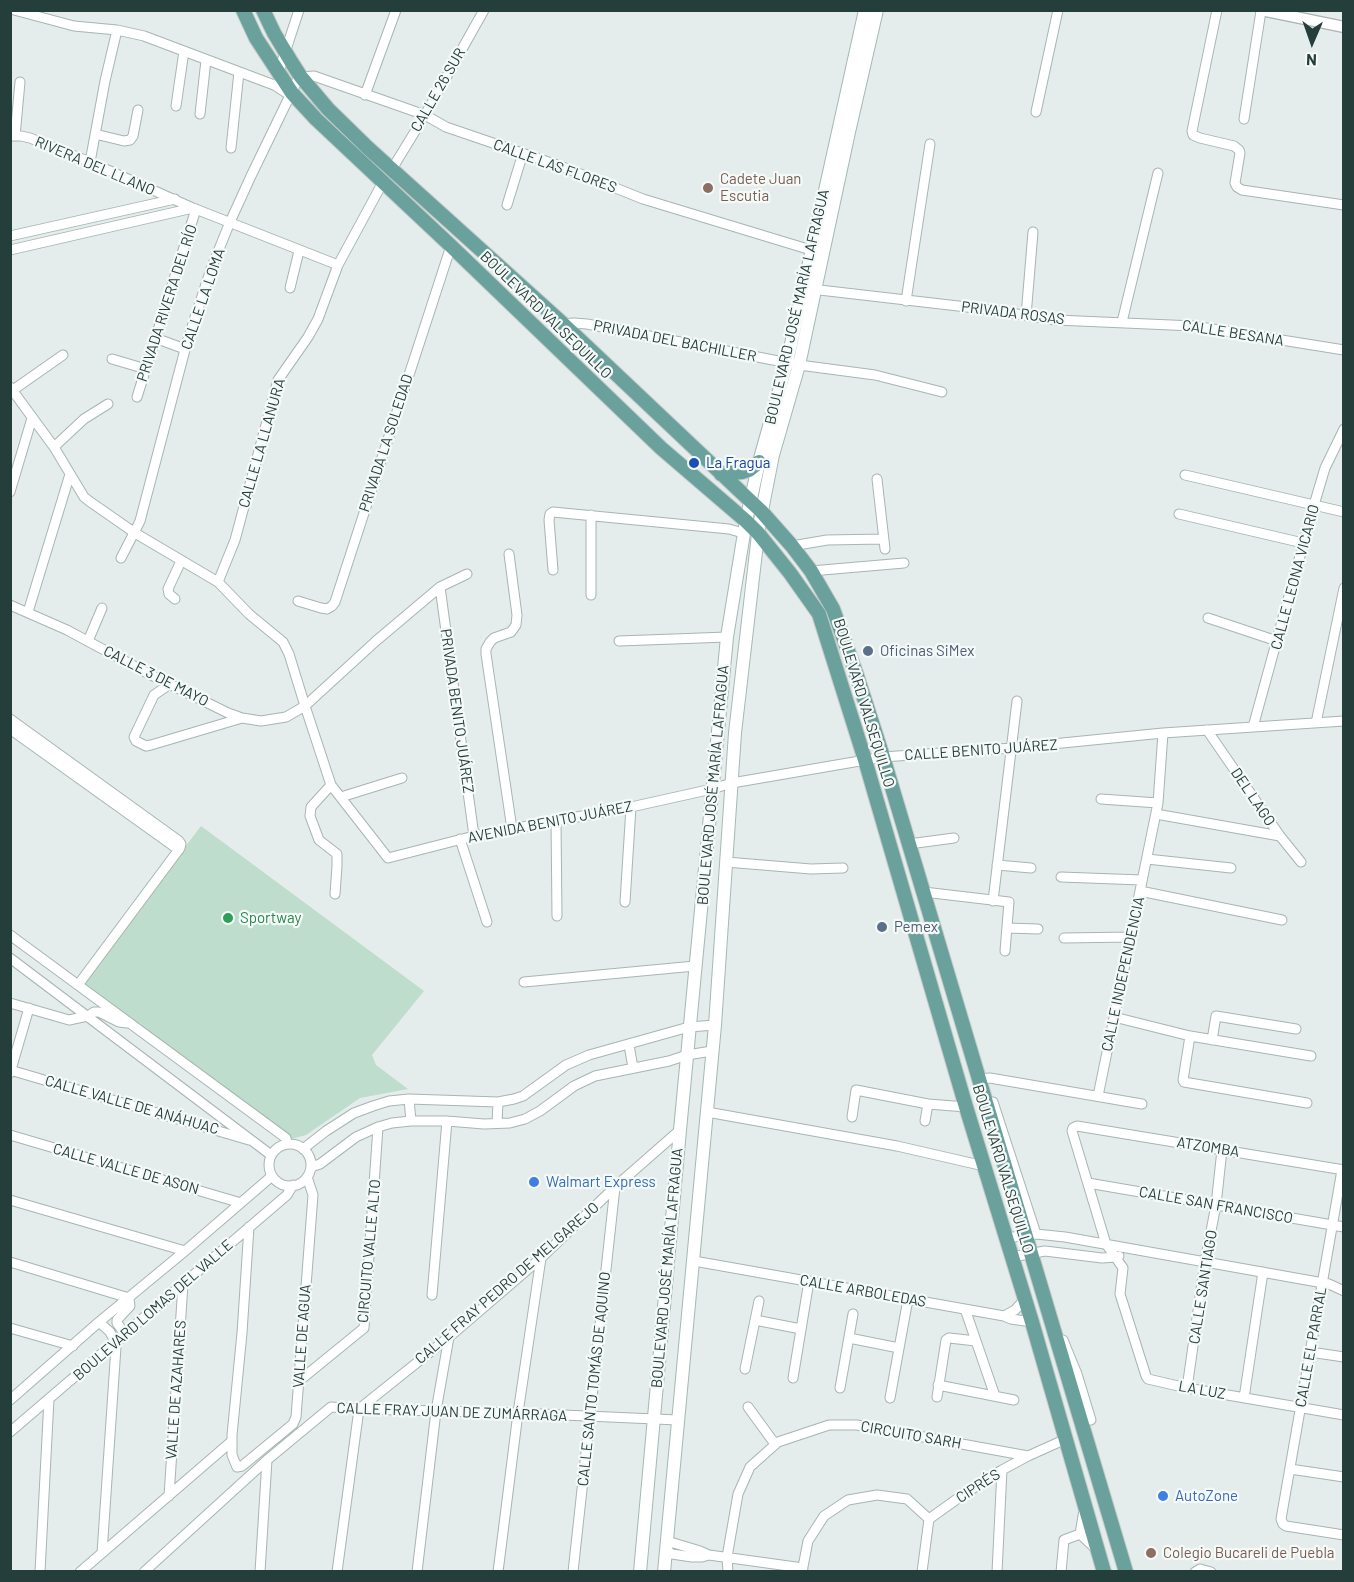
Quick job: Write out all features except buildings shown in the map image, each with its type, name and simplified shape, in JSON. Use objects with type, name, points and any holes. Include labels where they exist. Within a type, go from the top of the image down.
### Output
[{"type":"main road","name":"BOULEVARD VALSEQUILLO","points":[[243,10],[276,79],[744,527],[758,533],[819,614],[865,760],[1104,1572]]},
{"type":"main road","name":"BOULEVARD VALSEQUILLO","points":[[263,10],[301,77],[328,109],[563,324],[751,501],[792,546],[811,571],[833,609],[883,757],[979,1079],[1031,1235],[1031,1254],[1061,1345],[1126,1572]]},
{"type":"main road","name":"BOULEVARD JOSÉ MARÍA LAFRAGUA","points":[[809,289],[811,250],[865,10]]},
{"type":"main road","name":"BOULEVARD JOSÉ MARÍA LAFRAGUA","points":[[664,1572],[715,1025],[738,702],[761,511],[809,289],[877,10]]},
{"type":"main road","name":"BOULEVARD JOSÉ MARÍA LAFRAGUA","points":[[640,1572],[727,637],[744,527],[759,462],[793,364]]},
{"type":"main road","points":[[721,474],[749,470],[759,462]]},
{"type":"street","points":[[14,10],[74,26],[117,30],[144,36],[239,72],[276,79],[299,10]]},
{"type":"street","points":[[365,95],[396,10]]},
{"type":"street","name":"CALLE 26 SUR","points":[[392,169],[484,10]]},
{"type":"street","points":[[1036,112],[1058,10]]},
{"type":"street","points":[[1217,10],[1191,131],[1193,135],[1234,146],[1239,150],[1236,183],[1242,190],[1344,205]]},
{"type":"street","points":[[1244,119],[1261,10],[1344,27]]},
{"type":"street","points":[[90,162],[117,30]]},
{"type":"street","points":[[176,106],[183,51]]},
{"type":"street","points":[[200,114],[206,60]]},
{"type":"street","points":[[231,148],[239,72]]},
{"type":"street","name":"CALLE LAS FLORES","points":[[301,77],[314,76],[425,115],[447,127],[563,166],[655,203],[811,250]]},
{"type":"street","name":"CALLE LA LOMA","points":[[121,558],[140,521],[185,349],[212,269],[230,222],[297,81],[301,77]]},
{"type":"street","points":[[13,136],[20,82]]},
{"type":"street","points":[[95,134],[124,141],[130,140],[133,136],[138,110]]},
{"type":"street","name":"RIVERA DEL LLANO","points":[[13,136],[30,138],[195,209],[338,265]]},
{"type":"street","points":[[906,301],[930,144]]},
{"type":"street","points":[[507,205],[523,153]]},
{"type":"street","points":[[1122,322],[1158,173]]},
{"type":"street","name":"CALLE LA LLANURA","points":[[218,582],[235,540],[278,380],[318,319],[338,265],[383,182]]},
{"type":"street","points":[[10,236],[175,199]]},
{"type":"street","points":[[10,250],[195,209]]},
{"type":"street","name":"PRIVADA RIVERA DEL RÍO","points":[[137,397],[195,209]]},
{"type":"street","points":[[82,219],[84,233]]},
{"type":"street","points":[[1026,315],[1033,232]]},
{"type":"street","name":"PRIVADA LA SOLEDAD","points":[[298,601],[327,609],[335,602],[451,246]]},
{"type":"street","points":[[290,288],[299,251]]},
{"type":"street","name":"PRIVADA ROSAS","points":[[809,289],[984,309],[1056,320],[1122,322]]},
{"type":"street","name":"CALLE BESANA","points":[[1122,322],[1194,326],[1344,350]]},
{"type":"street","name":"PRIVADA DEL BACHILLER","points":[[563,324],[587,324],[793,364],[875,375],[942,392]]},
{"type":"street","points":[[155,338],[185,349]]},
{"type":"street","points":[[63,355],[12,388],[54,447],[84,497],[135,533],[218,582],[249,614],[283,642],[332,785],[341,797],[402,778]]},
{"type":"street","points":[[112,359],[146,369]]},
{"type":"street","points":[[54,447],[84,419],[108,404]]},
{"type":"street","points":[[10,492],[32,418]]},
{"type":"street","name":"CALLE LEONA VICARIO","points":[[1252,727],[1325,468],[1344,429]]},
{"type":"street","points":[[1332,454],[1344,456]]},
{"type":"street","points":[[28,612],[70,474]]},
{"type":"street","points":[[1185,475],[1344,512]]},
{"type":"street","points":[[877,479],[885,549]]},
{"type":"street","points":[[553,570],[549,520],[550,514],[555,512],[729,529],[744,527]]},
{"type":"street","points":[[591,514],[591,595]]},
{"type":"street","points":[[1179,514],[1302,543]]},
{"type":"street","points":[[792,546],[826,540],[883,539]]},
{"type":"street","points":[[509,554],[517,615],[516,624],[511,632],[494,638],[490,642],[486,654],[512,829]]},
{"type":"street","points":[[175,599],[169,594],[168,589],[181,561]]},
{"type":"street","points":[[811,571],[904,563]]},
{"type":"street","name":"CALLE 3 DE MAYO","points":[[10,605],[88,641],[228,713],[261,721],[286,717],[305,706],[376,641],[440,587],[467,574]]},
{"type":"street","name":"PRIVADA BENITO JUÁREZ","points":[[440,587],[474,836]]},
{"type":"street","points":[[1316,723],[1344,588]]},
{"type":"street","points":[[88,641],[102,608]]},
{"type":"street","points":[[1208,618],[1277,640]]},
{"type":"street","points":[[619,641],[727,637]]},
{"type":"street","points":[[170,684],[154,695],[134,737],[136,741],[146,746],[151,745],[242,718]]},
{"type":"street","points":[[993,901],[1017,701]]},
{"type":"street","points":[[10,719],[181,844],[179,850],[78,985]]},
{"type":"street","name":"CALLE BENITO JUÁREZ","points":[[712,789],[732,783],[883,757],[1012,748],[1163,733],[1344,721]]},
{"type":"street","points":[[10,729],[179,850]]},
{"type":"street","name":"DEL LAGO","points":[[1207,730],[1280,836],[1301,862]]},
{"type":"street","name":"CALLE INDEPENDENCIA","points":[[1098,1096],[1158,803],[1163,733]]},
{"type":"street","points":[[332,785],[312,807],[310,816],[319,840],[337,854],[335,894]]},
{"type":"street","name":"AVENIDA BENITO JUÁREZ","points":[[341,797],[388,858],[474,836],[631,807],[712,789]]},
{"type":"street","points":[[1101,798],[1158,803]]},
{"type":"street","points":[[625,902],[631,807]]},
{"type":"street","points":[[1156,814],[1280,836]]},
{"type":"street","points":[[556,821],[557,916]]},
{"type":"street","points":[[909,844],[954,838]]},
{"type":"street","points":[[460,839],[487,922]]},
{"type":"street","points":[[1147,859],[1231,868]]},
{"type":"street","points":[[726,862],[811,869],[843,868]]},
{"type":"street","points":[[997,865],[1031,867]]},
{"type":"street","points":[[1061,877],[1142,880]]},
{"type":"street","points":[[1140,891],[1263,919],[1282,920]]},
{"type":"street","points":[[924,892],[1009,902],[1005,951]]},
{"type":"street","points":[[1006,928],[1038,929]]},
{"type":"street","points":[[10,935],[286,1138],[287,1144]]},
{"type":"street","points":[[1064,938],[1131,937]]},
{"type":"street","points":[[10,958],[271,1155]]},
{"type":"street","points":[[524,982],[695,966]]},
{"type":"street","points":[[84,1013],[93,996]]},
{"type":"street","points":[[10,1003],[69,1020],[84,1013],[99,1012],[119,1022],[130,1023]]},
{"type":"street","points":[[11,1071],[29,1008]]},
{"type":"street","points":[[1212,1040],[1216,1016],[1296,1029]]},
{"type":"street","points":[[1114,1017],[1190,1036],[1311,1056]]},
{"type":"street","points":[[303,1149],[354,1113],[388,1101],[410,1099],[498,1102],[523,1096],[566,1065],[589,1055],[690,1027],[715,1025]]},
{"type":"street","points":[[1190,1036],[1184,1082],[1307,1103]]},
{"type":"street","points":[[629,1045],[633,1068]]},
{"type":"street","points":[[310,1167],[320,1164],[356,1137],[378,1127],[411,1121],[510,1123],[525,1119],[540,1111],[574,1086],[595,1076],[712,1051]]},
{"type":"street","name":"CALLE VALLE DE ANÁHUAC","points":[[11,1071],[254,1141]]},
{"type":"street","points":[[979,1079],[990,1078],[1142,1104]]},
{"type":"street","points":[[852,1117],[856,1090],[895,1102],[966,1107]]},
{"type":"street","points":[[991,1098],[1031,1235]]},
{"type":"street","points":[[410,1099],[411,1121]]},
{"type":"street","points":[[462,1122],[463,1101]]},
{"type":"street","points":[[497,1124],[498,1102]]},
{"type":"street","points":[[925,1121],[928,1104]]},
{"type":"street","points":[[707,1112],[897,1146],[984,1166]]},
{"type":"street","points":[[432,1294],[447,1121]]},
{"type":"street","name":"ATZOMBA","points":[[1088,1183],[1072,1131],[1077,1126],[1343,1170]]},
{"type":"street","name":"CIRCUITO VALLE ALTO","points":[[299,1381],[364,1328],[378,1127]]},
{"type":"street","name":"CALLE FRAY PEDRO DE MELGAREJO","points":[[359,1409],[449,1337],[541,1258],[615,1187],[680,1130]]},
{"type":"street","name":"CALLE VALLE DE ASON","points":[[10,1135],[241,1203]]},
{"type":"street","points":[[287,1144],[303,1149],[309,1157],[310,1167],[307,1177],[298,1184],[281,1184],[269,1170],[271,1155],[275,1150],[287,1144]]},
{"type":"street","name":"CALLE SANTIAGO","points":[[1187,1388],[1205,1262],[1216,1205],[1222,1150]]},
{"type":"street","name":"CALLE EL PARRAL","points":[[1343,1170],[1281,1520],[1283,1524],[1344,1535]]},
{"type":"street","name":"BOULEVARD LOMAS DEL VALLE","points":[[12,1396],[272,1176]]},
{"type":"street","name":"VALLE DE AGUA","points":[[232,1441],[232,1455],[237,1467],[242,1466],[293,1424],[296,1417],[313,1195],[307,1177]]},
{"type":"street","points":[[1088,1183],[1106,1244],[1116,1257]]},
{"type":"street","name":"CALLE SAN FRANCISCO","points":[[1088,1183],[1344,1227]]},
{"type":"street","name":"BOULEVARD LOMAS DEL VALLE","points":[[10,1432],[116,1345],[125,1334],[287,1195],[293,1185]]},
{"type":"street","name":"CALLE SANTO TOMÁS DE AQUINO","points":[[573,1572],[615,1187]]},
{"type":"street","points":[[10,1200],[185,1251]]},
{"type":"street","points":[[80,1572],[232,1441],[249,1227]]},
{"type":"street","points":[[1006,1238],[1031,1235],[1106,1244],[1322,1282],[1344,1291]]},
{"type":"street","points":[[1012,1257],[1045,1251],[1102,1258],[1116,1257],[1128,1249]]},
{"type":"street","name":"LA LUZ","points":[[1116,1257],[1123,1268],[1120,1294],[1146,1376],[1151,1380],[1344,1415]]},
{"type":"street","points":[[498,1572],[541,1258]]},
{"type":"street","name":"CALLE ARBOLEDAS","points":[[694,1261],[1032,1322]]},
{"type":"street","points":[[10,1262],[129,1298],[130,1306],[117,1320],[125,1334]]},
{"type":"street","points":[[1244,1398],[1263,1272]]},
{"type":"street","points":[[793,1378],[809,1281]]},
{"type":"street","name":"VALLE DE AZAHARES","points":[[169,1496],[183,1284]]},
{"type":"street","points":[[890,1398],[909,1299]]},
{"type":"street","points":[[1004,1316],[1015,1310],[1024,1299]]},
{"type":"street","points":[[745,1369],[759,1301]]},
{"type":"street","points":[[965,1309],[994,1396]]},
{"type":"street","points":[[840,1388],[853,1314]]},
{"type":"street","points":[[755,1320],[801,1329]]},
{"type":"street","points":[[99,1322],[110,1332],[116,1345],[102,1553]]},
{"type":"street","points":[[10,1328],[73,1346]]},
{"type":"street","points":[[417,1572],[436,1411],[449,1337]]},
{"type":"street","points":[[849,1338],[899,1348]]},
{"type":"street","points":[[937,1397],[946,1340],[949,1338],[976,1341]]},
{"type":"street","points":[[1061,1345],[1077,1374],[1091,1420]]},
{"type":"street","points":[[1310,1352],[1344,1357]]},
{"type":"street","points":[[938,1385],[1014,1400]]},
{"type":"street","points":[[40,1572],[49,1400]]},
{"type":"street","name":"CALLE FRAY JUAN DE ZUMÁRRAGA","points":[[144,1572],[267,1460],[331,1407],[678,1420]]},
{"type":"street","points":[[748,1407],[775,1444]]},
{"type":"street","points":[[337,1572],[359,1409]]},
{"type":"street","name":"CIRCUITO SARH","points":[[728,1572],[727,1557],[738,1494],[750,1467],[778,1442],[801,1433],[828,1425],[857,1425],[1028,1456]]},
{"type":"street","points":[[1028,1456],[1066,1439]]},
{"type":"street","name":"CIPRÉS","points":[[930,1519],[964,1494],[1028,1456]]},
{"type":"street","points":[[260,1572],[267,1460]]},
{"type":"street","points":[[1290,1469],[1344,1477]]},
{"type":"street","points":[[997,1572],[1002,1470]]},
{"type":"street","points":[[666,1546],[672,1554],[727,1557],[802,1570],[808,1540],[824,1516],[848,1500],[878,1495],[907,1499],[930,1519],[922,1572]]},
{"type":"street","points":[[1080,1534],[1084,1505]]},
{"type":"street","points":[[1080,1534],[1099,1553]]},
{"type":"street","points":[[1061,1572],[1064,1540],[1080,1534]]},
{"type":"street","points":[[1195,1571],[1200,1569],[1211,1572]]},
{"type":"green space","name":"Sportway","points":[[201,826],[424,991],[372,1055],[376,1065],[408,1089],[360,1098],[306,1135],[291,1139],[81,983]]},
{"type":"place","name":"Cadete Juan Escutia","points":[[708,188]]},
{"type":"place","name":"La Fragua","points":[[694,463]]},
{"type":"place","name":"Oficinas SiMex","points":[[868,651]]},
{"type":"place","name":"Sportway","points":[[228,918]]},
{"type":"place","name":"Pemex","points":[[882,927]]},
{"type":"place","name":"Walmart Express","points":[[534,1182]]},
{"type":"place","name":"AutoZone","points":[[1163,1496]]},
{"type":"place","name":"Colegio Bucareli de Puebla","points":[[1151,1553]]}]
